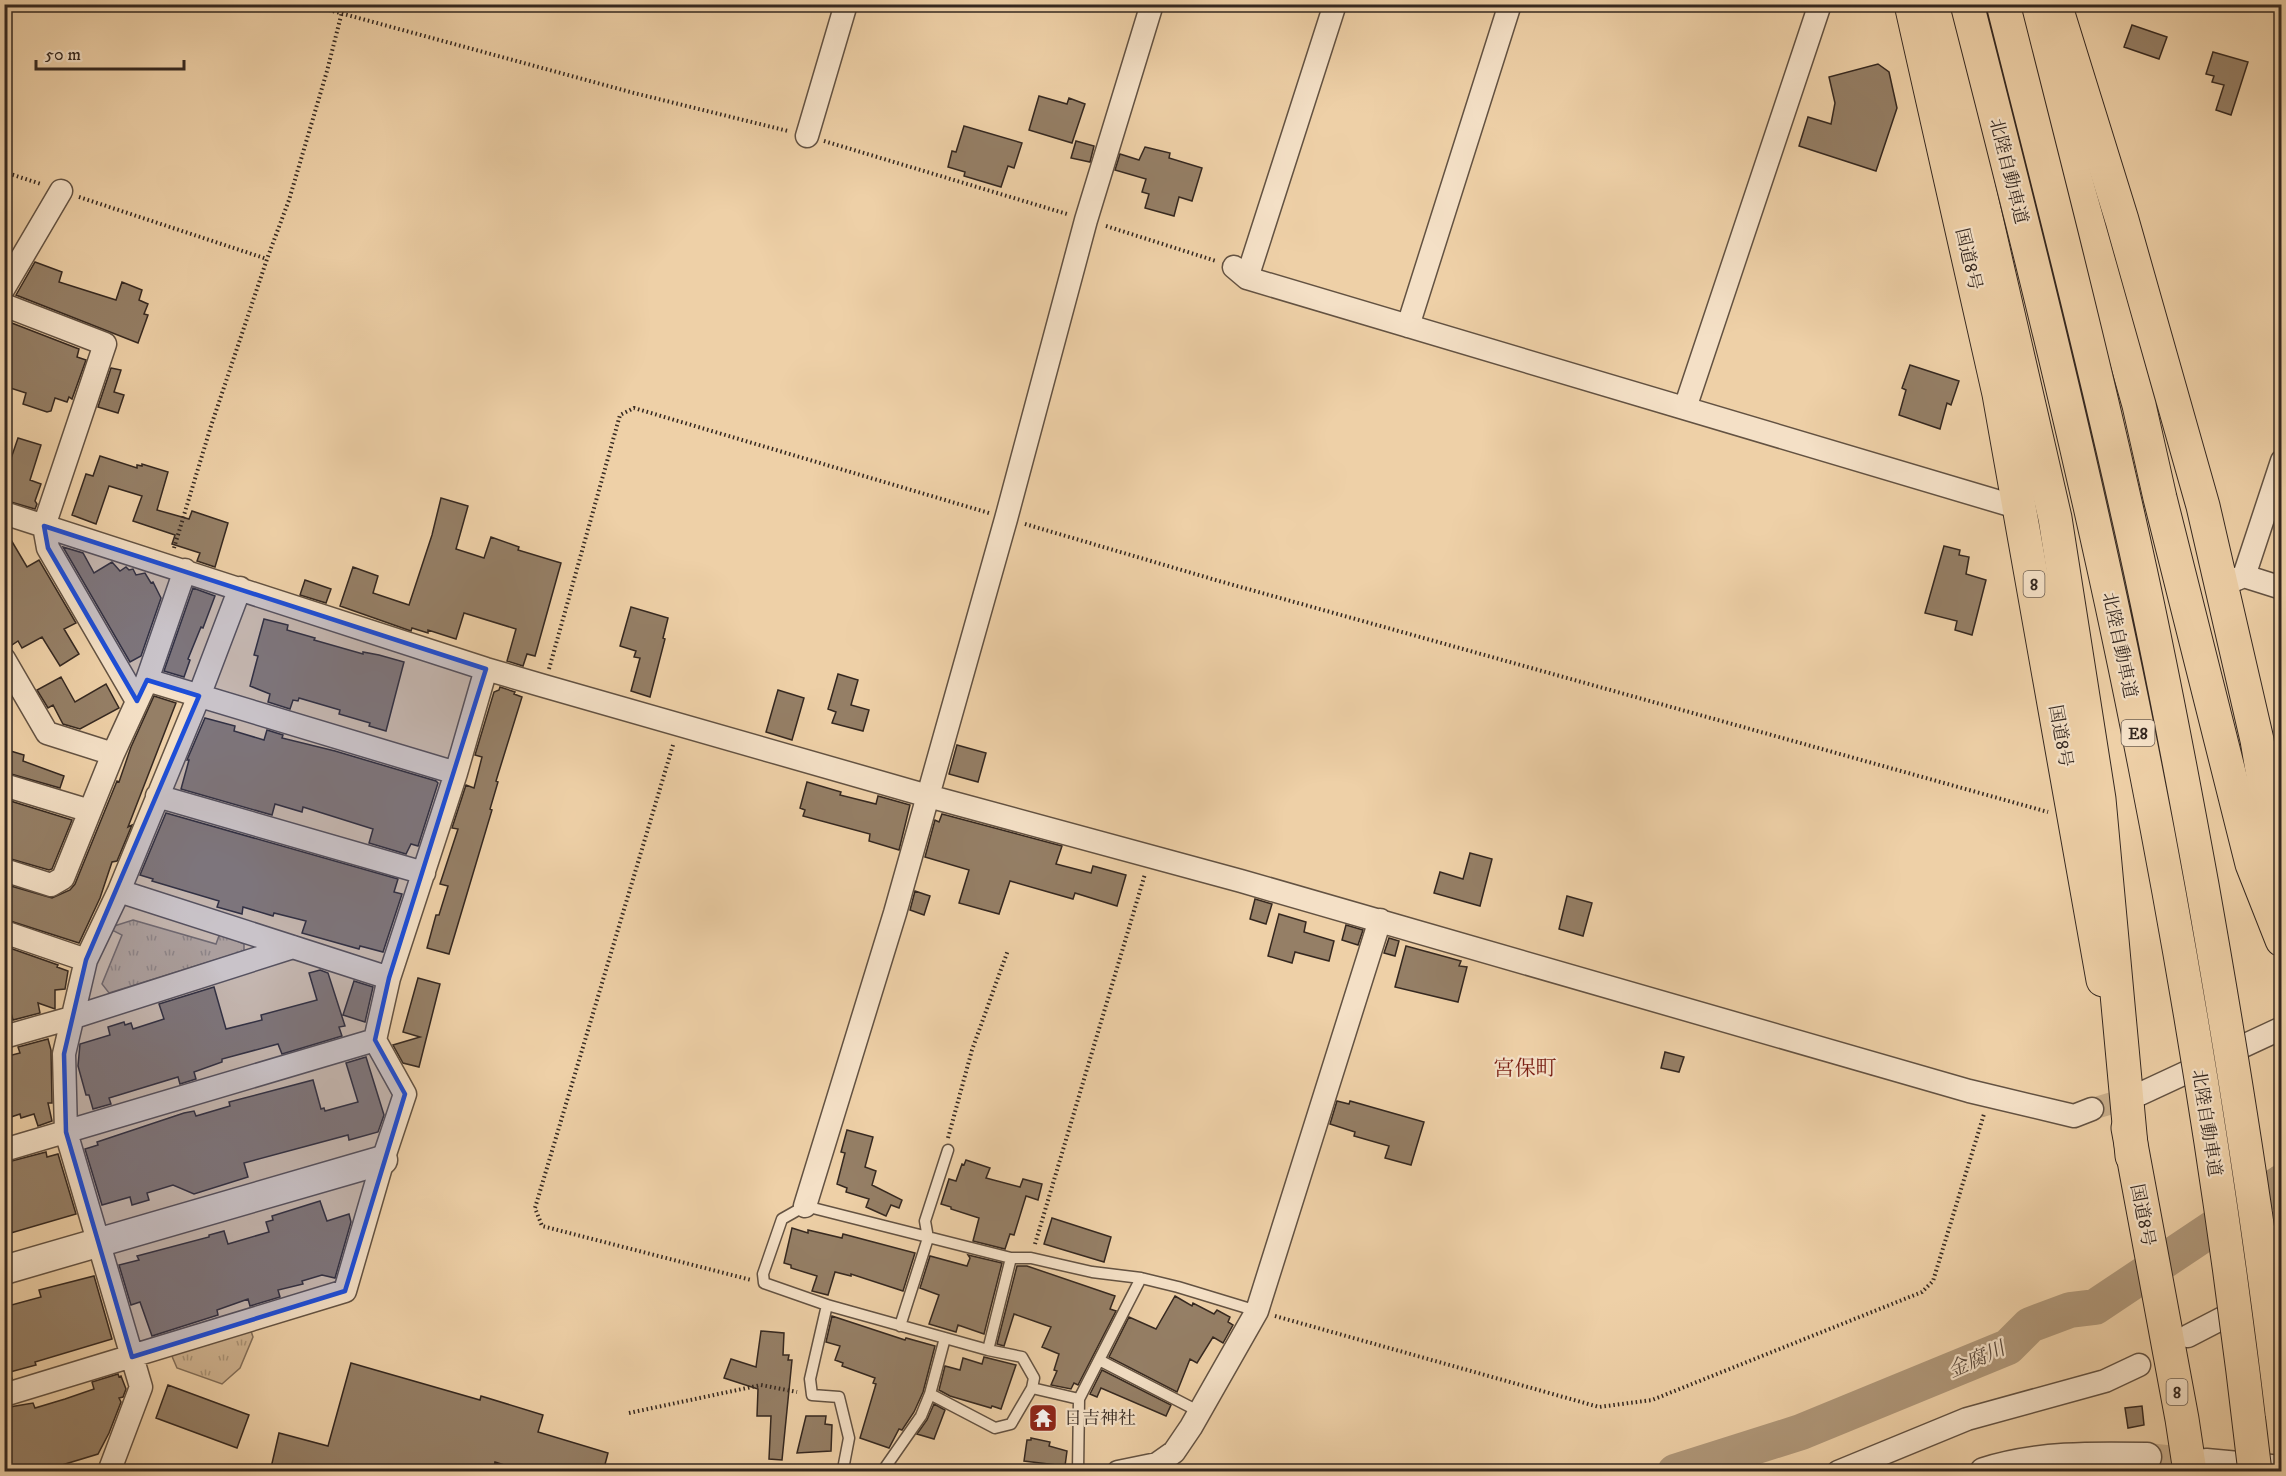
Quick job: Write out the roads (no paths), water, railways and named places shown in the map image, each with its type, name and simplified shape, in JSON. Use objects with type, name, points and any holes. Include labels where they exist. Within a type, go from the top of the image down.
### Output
[{"type":"highway","name":"国道8号","points":[[1911,4],[1999,394],[2075,819],[2133,1162],[2162,1314],[2198,1467]]},
{"type":"highway","points":[[1940,4],[1959,103],[2055,518],[2099,799],[2133,1162]]},
{"type":"highway","name":"北陸自動車道","points":[[1967,4],[2043,303],[2095,530],[2145,766],[2219,1191],[2245,1378],[2255,1472]]},
{"type":"highway","name":"北陸自動車道","points":[[2002,4],[2117,469],[2178,754],[2219,979],[2251,1180],[2282,1413]]},
{"type":"highway","points":[[2026,4],[2139,405],[2160,498],[2252,864],[2282,940]]},
{"type":"highway","points":[[2055,4],[2069,57],[2122,220],[2203,506],[2233,581],[2282,888]]},
{"type":"highway","points":[[2077,4],[2105,127],[2122,220]]},
{"type":"street","points":[[807,136],[846,4]]},
{"type":"street","points":[[805,1206],[895,913],[1006,519],[1086,220],[1152,4]]},
{"type":"street","points":[[1335,4],[1241,273],[1408,326],[2020,508]]},
{"type":"street","points":[[1408,326],[1510,4]]},
{"type":"street","points":[[1685,408],[1820,4]]},
{"type":"street","points":[[4,288],[61,191]]},
{"type":"street","points":[[4,305],[105,344],[44,526],[48,548],[137,701]]},
{"type":"street","points":[[2282,461],[2233,581],[2282,588]]},
{"type":"street","points":[[4,513],[486,669],[928,796],[1380,920],[1989,1095],[2074,1116],[2092,1109]]},
{"type":"street","points":[[4,870],[51,885],[63,878],[113,754],[147,680],[177,568]]},
{"type":"street","points":[[109,1472],[141,1388],[66,1132],[64,1054],[86,960],[119,891],[199,696],[240,588]]},
{"type":"street","points":[[4,659],[47,733],[113,754]]},
{"type":"street","points":[[4,1395],[345,1291],[383,1160],[405,1094],[375,1041],[389,978],[456,773],[486,669]]},
{"type":"street","points":[[147,680],[456,773]]},
{"type":"street","points":[[4,785],[90,811]]},
{"type":"street","points":[[158,796],[424,873]]},
{"type":"street","points":[[119,891],[389,978]]},
{"type":"street","points":[[1118,1472],[1157,1464],[1174,1452],[1200,1412],[1257,1311],[1380,920]]},
{"type":"street","points":[[4,932],[86,960]]},
{"type":"street","points":[[4,1037],[293,947]]},
{"type":"street","points":[[2140,1094],[2282,1028]]},
{"type":"street","points":[[4,1150],[375,1041]]},
{"type":"street","points":[[4,1270],[383,1160]]},
{"type":"street","points":[[2188,1336],[2282,1287]]},
{"type":"street","points":[[1838,1472],[1966,1419],[2106,1381],[2139,1365]]},
{"type":"street","points":[[1984,1472],[2040,1459],[2086,1456],[2147,1457]]},
{"type":"street","points":[[2198,1467],[2282,1470]]},
{"type":"lane","points":[[900,1326],[928,1238],[925,1221],[948,1150]]},
{"type":"lane","points":[[930,1394],[995,1428],[1011,1424],[1032,1388],[1034,1378],[1022,1357],[900,1326],[827,1305],[764,1283],[763,1274],[782,1219],[805,1206],[1011,1258],[1031,1258],[1092,1272],[1141,1278],[1257,1311]]},
{"type":"lane","points":[[988,1350],[1011,1258]]},
{"type":"lane","points":[[1078,1472],[1079,1399],[1141,1278]]},
{"type":"lane","points":[[827,1305],[810,1379],[812,1395],[839,1397],[849,1438],[844,1464],[845,1472]]},
{"type":"lane","points":[[882,1472],[921,1416],[930,1394],[945,1338]]},
{"type":"lane","points":[[1099,1360],[1200,1412]]},
{"type":"lane","points":[[1032,1388],[1079,1399]]},
{"type":"waterway","name":"金腐川","points":[[1675,1472],[1801,1432],[2008,1347],[2030,1325],[2070,1310],[2095,1307],[2282,1182]]},
{"type":"tunnel","points":[[2092,1109],[2139,1095]]},
{"type":"tunnel","points":[[2147,1457],[2206,1463]]},
{"type":"place","name":"日吉神社","points":[[1043,1418]]},
{"type":"district","name":"宮保町","points":[[1525,1068]]}]
